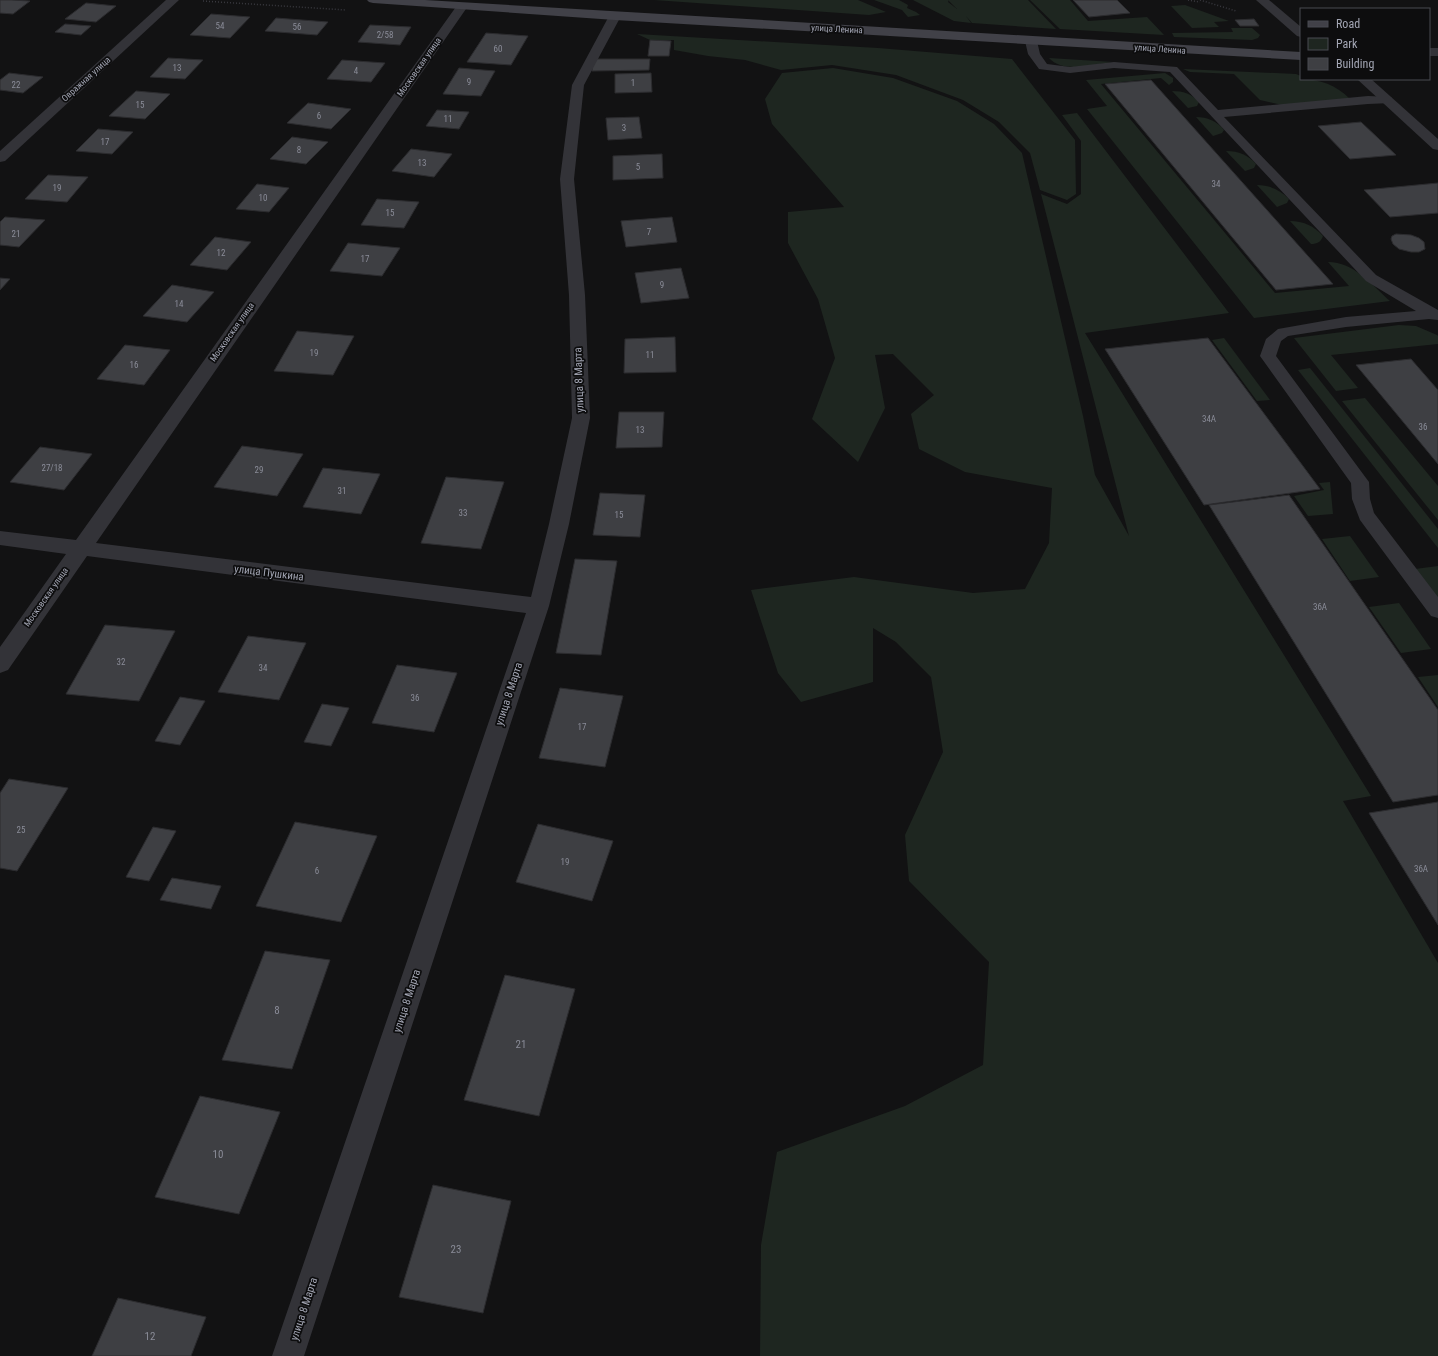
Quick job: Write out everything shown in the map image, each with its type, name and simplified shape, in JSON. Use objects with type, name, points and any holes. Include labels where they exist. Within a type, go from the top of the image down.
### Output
[{"type":"main road","name":"улица Ленина","points":[[373,0],[461,3],[615,16],[1300,56]]},
{"type":"street","name":"Овражная улица","points":[[0,158],[173,0]]},
{"type":"street","points":[[1262,0],[1300,33]]},
{"type":"street","name":"Московская улица","points":[[0,664],[461,3]]},
{"type":"street","name":"улица 8 Марта","points":[[288,1356],[539,606],[559,524],[581,418],[577,295],[567,179],[578,85],[615,16]]},
{"type":"street","points":[[1364,80],[1438,146]]},
{"type":"street","name":"улица Пушкина","points":[[0,538],[539,606]]},
{"type":"lane","points":[[1031,41],[1034,54],[1043,67],[1070,70],[1114,65],[1173,69],[1371,278],[1436,317]]},
{"type":"lane","points":[[1215,114],[1368,100],[1387,100]]},
{"type":"lane","points":[[1436,317],[1346,322],[1283,332],[1274,339],[1268,356],[1360,482],[1361,499],[1366,515],[1438,611]]},
{"type":"path","points":[[1188,0],[1209,3]]},
{"type":"path","points":[[1200,0],[1239,12]]},
{"type":"green space","points":[[654,0],[858,0],[886,12],[869,15]]},
{"type":"green space","points":[[874,0],[899,0],[908,5],[907,8],[920,15],[908,17],[902,10]]},
{"type":"green space","points":[[913,0],[949,0],[1028,0],[1056,29],[972,23],[966,16],[971,23],[954,21]]},
{"type":"green space","points":[[1030,0],[1070,0],[1088,21],[1147,17],[1164,35],[1060,29]]},
{"type":"green space","points":[[1185,5],[1229,21],[1214,22],[1219,27],[1192,28],[1171,6]]},
{"type":"green space","points":[[1231,28],[1252,28],[1260,35],[1258,38],[1252,40],[1174,37],[1172,33],[1233,32]]},
{"type":"green space","points":[[637,34],[878,48],[1012,59],[1075,140],[1076,194],[1067,200],[1040,190],[1030,153],[999,122],[963,100],[896,75],[832,65],[781,70],[745,60],[674,50],[674,40],[650,40]]},
{"type":"green space","points":[[1049,58],[1113,62],[1070,67],[1055,63]]},
{"type":"green space","points":[[833,68],[893,78],[957,101],[994,124],[1022,153],[1083,416],[1095,475],[1129,536],[1041,194],[1067,204],[1081,194],[1081,141],[1062,115],[1077,113],[1229,313],[1085,333],[1371,796],[1343,801],[1438,963],[1438,1356],[760,1356],[761,1245],[777,1152],[905,1106],[983,1065],[989,962],[909,881],[905,835],[943,752],[931,677],[896,642],[873,628],[873,682],[801,702],[778,673],[751,590],[854,577],[973,593],[1025,589],[1049,543],[1052,488],[965,472],[919,449],[911,414],[934,395],[893,354],[875,355],[885,408],[858,462],[812,419],[835,358],[818,299],[788,243],[788,212],[844,207],[772,124],[765,99],[782,73]]},
{"type":"green space","points":[[1183,69],[1296,74],[1300,76],[1300,80],[1315,80],[1327,84],[1339,90],[1350,99],[1282,105],[1260,100],[1234,74],[1190,72]]},
{"type":"green space","points":[[1165,73],[1173,78],[1173,82],[1169,85],[1161,78],[1101,84],[1275,293],[1349,286],[1328,262],[1337,263],[1354,270],[1390,301],[1254,318],[1087,109],[1107,106],[1086,80]]},
{"type":"green space","points":[[1172,91],[1184,92],[1190,95],[1199,102],[1197,106],[1188,108]]},
{"type":"green space","points":[[1196,117],[1212,120],[1224,130],[1222,133],[1213,136]]},
{"type":"green space","points":[[1226,151],[1239,153],[1250,158],[1256,164],[1254,168],[1245,171]]},
{"type":"green space","points":[[1257,185],[1270,187],[1282,193],[1289,199],[1287,203],[1277,207]]},
{"type":"green space","points":[[1290,221],[1304,223],[1312,227],[1323,236],[1321,240],[1315,244],[1311,244]]},
{"type":"green space","points":[[1399,325],[1416,326],[1437,335],[1438,344],[1331,355],[1358,388],[1336,391],[1294,338]]},
{"type":"green space","points":[[1224,338],[1270,400],[1257,401],[1212,340]]},
{"type":"green space","points":[[1310,368],[1438,529],[1438,548],[1298,370]]},
{"type":"green space","points":[[1365,398],[1438,486],[1438,520],[1342,401]]},
{"type":"green space","points":[[1330,482],[1333,514],[1308,516],[1294,496],[1324,490],[1319,483]]},
{"type":"green space","points":[[1350,536],[1379,577],[1350,581],[1322,539]]},
{"type":"green space","points":[[1438,566],[1438,600],[1415,569]]},
{"type":"green space","points":[[1399,603],[1431,649],[1401,653],[1369,607]]},
{"type":"green space","points":[[1438,675],[1438,707],[1418,677]]},
{"type":"building","points":[[0,0],[30,1],[13,14],[0,13]]},
{"type":"building","points":[[1073,0],[1117,0],[1130,13],[1089,17]]},
{"type":"building","points":[[86,3],[116,6],[96,22],[65,19]]},
{"type":"building","points":[[211,14],[250,17],[230,38],[190,35]]},
{"type":"building","points":[[276,18],[328,22],[317,35],[265,31]]},
{"type":"building","points":[[1254,19],[1259,26],[1240,26],[1235,20]]},
{"type":"building","points":[[65,24],[91,26],[81,35],[55,32]]},
{"type":"building","points":[[370,25],[411,27],[400,45],[358,42]]},
{"type":"building","points":[[486,33],[528,36],[511,65],[467,62]]},
{"type":"building","points":[[650,40],[671,41],[669,56],[648,56]]},
{"type":"building","points":[[168,58],[203,60],[185,79],[150,77]]},
{"type":"building","points":[[593,59],[650,59],[649,70],[592,71]]},
{"type":"building","points":[[342,60],[385,63],[371,82],[327,79]]},
{"type":"building","points":[[459,68],[495,71],[481,96],[443,94]]},
{"type":"building","points":[[9,73],[43,77],[23,93],[0,90],[0,80]]},
{"type":"building","points":[[651,73],[652,92],[615,93],[615,74]]},
{"type":"building","points":[[1151,80],[1333,284],[1276,290],[1105,84]]},
{"type":"building","points":[[136,91],[170,94],[145,119],[109,116]]},
{"type":"building","points":[[308,103],[351,109],[331,129],[287,123]]},
{"type":"building","points":[[437,110],[469,112],[459,129],[426,126]]},
{"type":"building","points":[[639,117],[642,138],[608,140],[606,118]]},
{"type":"building","points":[[1361,122],[1396,155],[1350,159],[1318,126]]},
{"type":"building","points":[[98,129],[133,132],[112,154],[76,151]]},
{"type":"building","points":[[292,137],[328,142],[306,164],[270,159]]},
{"type":"building","points":[[411,149],[452,154],[434,177],[392,171]]},
{"type":"building","points":[[662,154],[663,178],[613,180],[613,156]]},
{"type":"building","points":[[48,175],[88,177],[67,202],[25,199]]},
{"type":"building","points":[[1438,183],[1438,213],[1390,217],[1364,190]]},
{"type":"building","points":[[257,184],[289,188],[269,212],[236,209]]},
{"type":"building","points":[[377,199],[419,202],[404,228],[361,225]]},
{"type":"building","points":[[5,217],[45,220],[19,247],[0,245],[0,222]]},
{"type":"building","points":[[672,217],[677,242],[626,247],[621,221]]},
{"type":"building","points":[[1396,234],[1411,235],[1419,238],[1424,242],[1425,249],[1419,252],[1411,252],[1399,249],[1393,244],[1391,239],[1392,236]]},
{"type":"building","points":[[215,237],[251,242],[227,270],[190,265]]},
{"type":"building","points":[[348,243],[400,248],[382,276],[330,271]]},
{"type":"building","points":[[681,268],[689,298],[641,303],[635,273]]},
{"type":"building","points":[[0,278],[10,279],[0,290]]},
{"type":"building","points":[[172,285],[214,292],[187,322],[143,316]]},
{"type":"building","points":[[297,331],[354,336],[333,375],[274,371]]},
{"type":"building","points":[[675,337],[676,372],[624,373],[625,339]]},
{"type":"building","points":[[1208,338],[1320,489],[1204,505],[1105,349]]},
{"type":"building","points":[[125,345],[170,350],[144,385],[97,379]]},
{"type":"building","points":[[1411,359],[1438,390],[1438,464],[1356,365]]},
{"type":"building","points":[[619,412],[664,412],[662,447],[616,448]]},
{"type":"building","points":[[242,446],[303,454],[277,496],[214,487]]},
{"type":"building","points":[[40,447],[92,454],[64,490],[10,482]]},
{"type":"building","points":[[323,468],[380,474],[361,514],[303,507]]},
{"type":"building","points":[[446,477],[504,482],[481,549],[421,543]]},
{"type":"building","points":[[600,493],[645,495],[640,537],[593,535]]},
{"type":"building","points":[[1289,495],[1438,710],[1438,795],[1393,802],[1209,505]]},
{"type":"building","points":[[575,559],[617,561],[601,655],[556,653]]},
{"type":"building","points":[[105,625],[175,631],[139,701],[66,694]]},
{"type":"building","points":[[248,636],[306,643],[279,700],[218,692]]},
{"type":"building","points":[[397,665],[457,673],[434,732],[372,723]]},
{"type":"building","points":[[560,688],[623,696],[605,767],[539,758]]},
{"type":"building","points":[[180,697],[205,701],[180,745],[155,741]]},
{"type":"building","points":[[322,704],[349,708],[331,746],[304,742]]},
{"type":"building","points":[[9,779],[68,788],[17,871],[0,868],[0,793]]},
{"type":"building","points":[[1438,802],[1438,925],[1369,813]]},
{"type":"building","points":[[295,822],[377,836],[341,922],[256,906]]},
{"type":"building","points":[[538,824],[613,841],[592,901],[516,882]]},
{"type":"building","points":[[153,827],[176,831],[149,881],[126,877]]},
{"type":"building","points":[[172,878],[221,886],[211,909],[160,900]]},
{"type":"building","points":[[265,951],[330,960],[292,1069],[222,1060]]},
{"type":"building","points":[[505,975],[575,989],[539,1116],[464,1100]]},
{"type":"building","points":[[200,1096],[280,1112],[239,1214],[155,1197]]},
{"type":"building","points":[[433,1185],[511,1201],[483,1313],[399,1297]]},
{"type":"building","points":[[118,1298],[206,1317],[191,1356],[92,1356]]}]
